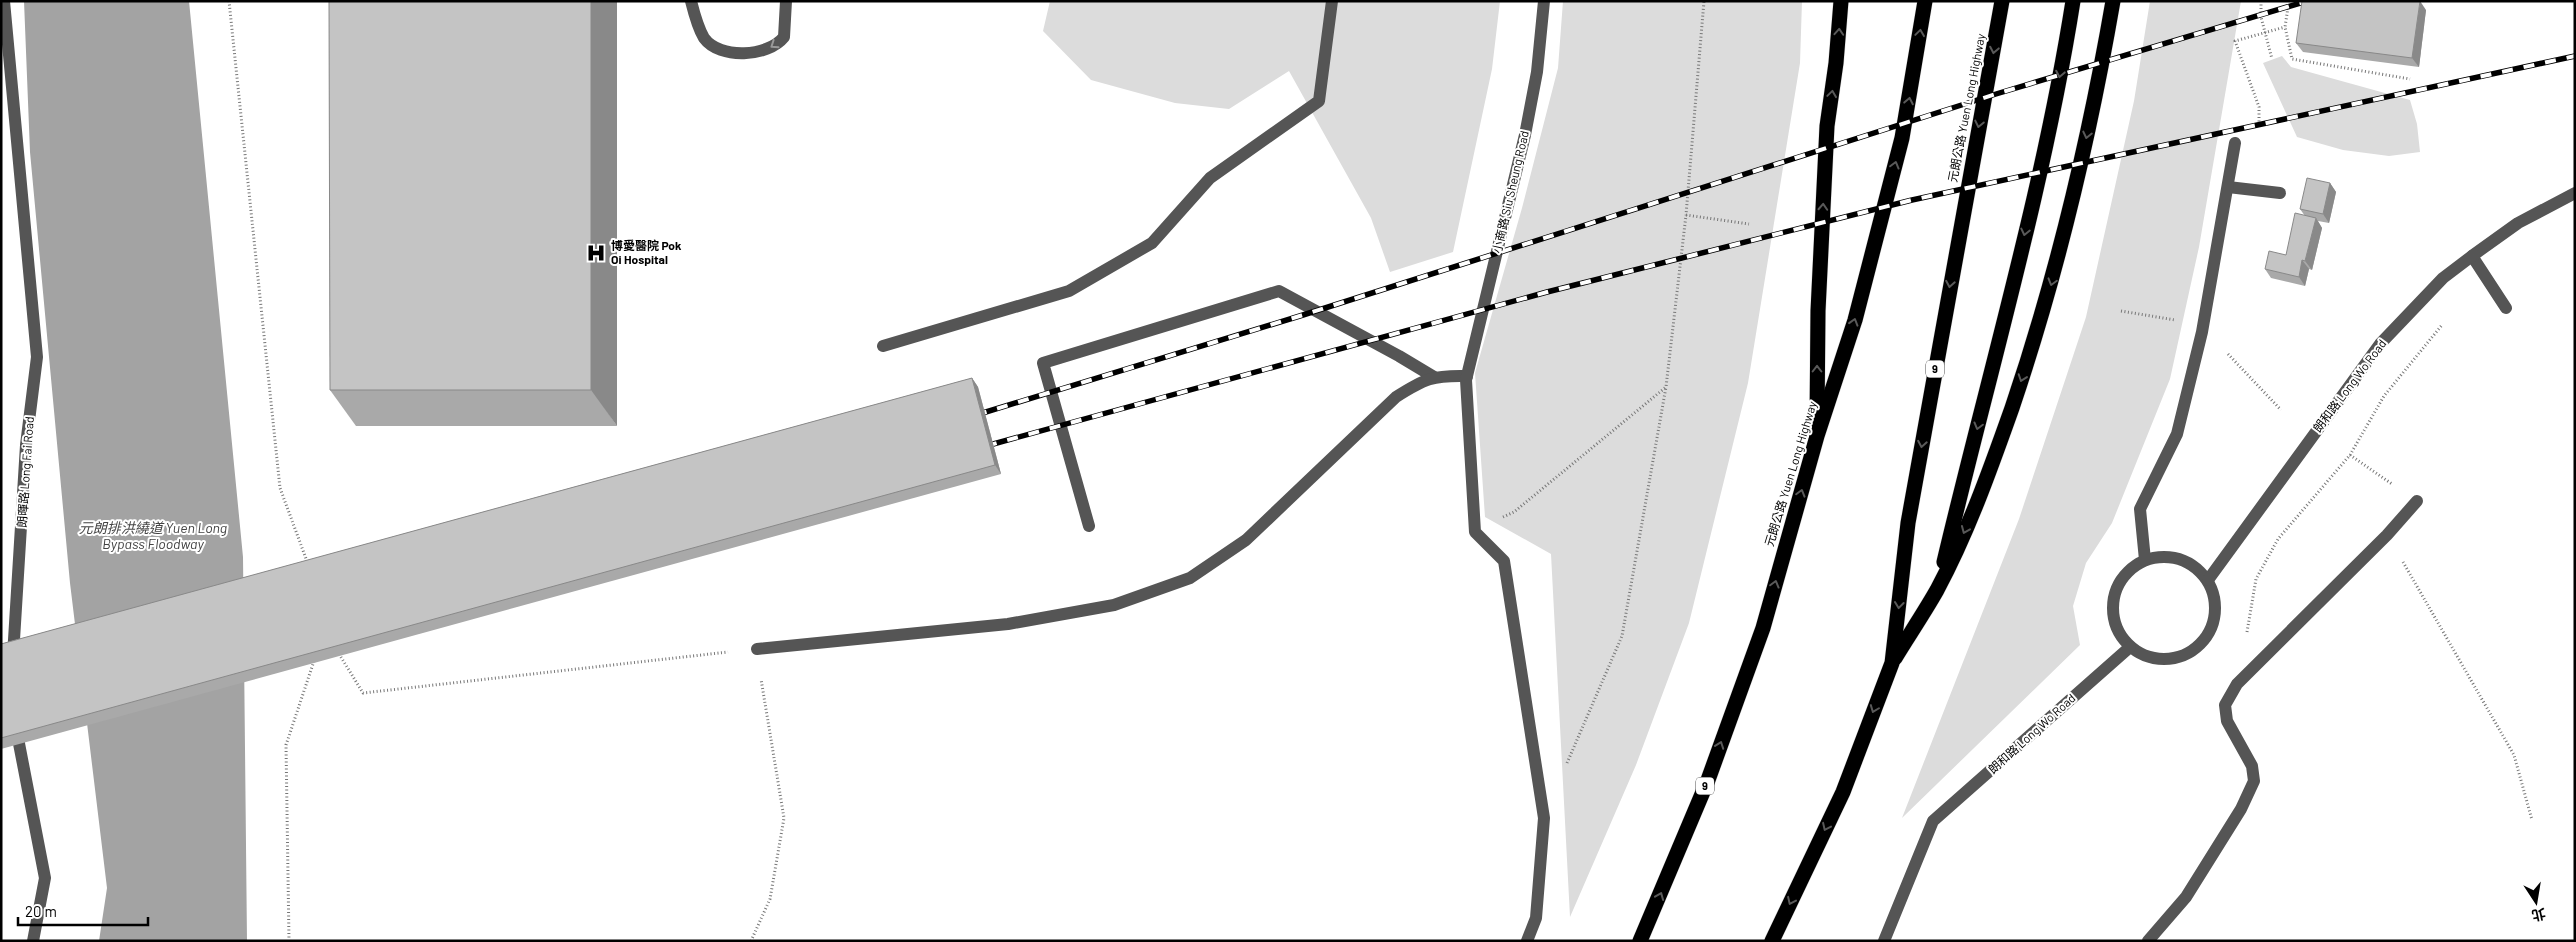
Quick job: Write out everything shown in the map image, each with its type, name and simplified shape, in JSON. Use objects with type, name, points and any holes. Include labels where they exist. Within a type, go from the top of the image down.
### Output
[{"type":"highway","points":[[1817,436],[1818,311],[1827,126],[1836,63],[1841,1]]},
{"type":"highway","name":"元朗公路 Yuen Long Highway","points":[[1640,941],[1708,780],[1763,628],[1817,436],[1855,320],[1902,138],[1925,1]]},
{"type":"highway","name":"元朗公路 Yuen Long Highway","points":[[1772,941],[1843,792],[1892,663],[1908,524],[2002,1]]},
{"type":"highway","points":[[1937,590],[2006,318],[2058,86],[2073,1]]},
{"type":"highway","points":[[1892,663],[1937,590],[1989,475],[2038,332],[2072,201],[2099,81],[2112,1]]},
{"type":"street","name":"朗暉路 Long Fai Road","points":[[4,1],[37,357],[26,445],[13,671]]},
{"type":"street","points":[[691,1],[704,38],[713,46],[726,51],[752,53],[773,48],[784,37],[786,1]]},
{"type":"street","points":[[882,346],[1069,291],[1152,243],[1210,178],[1319,101],[1332,1]]},
{"type":"street","name":"小商路 Siu Sheung Road","points":[[1476,532],[1466,378],[1525,135],[1537,72],[1544,1]]},
{"type":"street","points":[[2145,560],[2140,509],[2177,434],[2202,332],[2236,143]]},
{"type":"street","points":[[2228,187],[2280,193]]},
{"type":"street","name":"朗和路 Long Wo Road","points":[[2208,580],[2380,344],[2443,278],[2518,223],[2575,193]]},
{"type":"street","points":[[2472,256],[2506,308]]},
{"type":"street","points":[[1089,526],[1043,363],[1279,291],[1434,377]]},
{"type":"street","points":[[756,648],[1008,624],[1114,605],[1190,578],[1246,540],[1396,397],[1440,375],[1466,378]]},
{"type":"street","points":[[2148,941],[2186,897],[2241,809],[2254,781],[2252,766],[2228,721],[2225,705],[2237,684],[2387,535],[2417,501]]},
{"type":"street","points":[[1476,532],[1504,561],[1544,818],[1536,918],[1526,941]]},
{"type":"street","points":[[2162,556],[2180,559],[2196,567],[2208,580],[2214,596],[2216,612],[2212,628],[2203,641],[2191,652],[2176,658],[2159,660],[2143,656],[2130,647],[2119,634],[2112,616],[2112,599],[2118,583],[2130,569],[2145,560],[2162,556]]},
{"type":"street","name":"朗和路 Long Wo Road","points":[[1884,941],[1934,821],[2130,647]]},
{"type":"street","points":[[14,719],[44,878],[33,941]]},
{"type":"path","points":[[229,1],[280,488],[309,569]]},
{"type":"path","points":[[1564,770],[1622,636],[1666,387],[1686,215],[1704,1]]},
{"type":"path","points":[[2261,1],[2261,17],[2272,59]]},
{"type":"path","points":[[2289,1],[2285,27],[2292,59],[2410,79]]},
{"type":"path","points":[[2258,133],[2259,107],[2235,41],[2285,27]]},
{"type":"path","points":[[1686,215],[1748,224]]},
{"type":"path","points":[[2121,311],[2183,322]]},
{"type":"path","points":[[2237,684],[2256,579],[2278,539],[2350,454],[2384,396],[2442,326]]},
{"type":"path","points":[[2230,357],[2282,410]]},
{"type":"path","points":[[1476,532],[1514,512],[1666,387]]},
{"type":"path","points":[[2350,454],[2417,501]]},
{"type":"path","points":[[2387,535],[2514,755],[2532,820]]},
{"type":"path","points":[[334,645],[363,693],[756,648],[784,818],[770,899],[751,941]]},
{"type":"path","points":[[289,941],[286,745],[315,656]]},
{"type":"shaded area","points":[[1050,1],[1500,1],[1492,69],[1453,252],[1390,272],[1371,218],[1289,71],[1229,109],[1175,103],[1091,80],[1043,31]]},
{"type":"shaded area","points":[[1563,1],[1802,1],[1800,63],[1748,383],[1689,623],[1636,765],[1570,917],[1551,554],[1485,517],[1475,373],[1522,208],[1558,68]]},
{"type":"shaded area","points":[[2150,1],[2241,1],[2199,247],[2170,379],[2112,523],[2086,563],[2073,606],[2080,645],[1902,818],[2019,519],[2086,317],[2134,101]]},
{"type":"shaded area","points":[[2282,56],[2291,67],[2410,100],[2417,124],[2420,152],[2389,156],[2343,150],[2297,137],[2263,63]]},
{"type":"water","name":"元朗排洪繞道 Yuen Long Bypass Floodway","points":[[24,1],[189,1],[243,557],[247,941],[99,941],[107,888],[70,583],[30,152]]},
{"type":"building","name":"博愛醫院 Pok Oi Hospital","points":[[329,1],[591,1],[591,390],[330,390]]},
{"type":"building","points":[[2302,1],[2420,1],[2412,58],[2296,43]]},
{"type":"building","points":[[2307,178],[2330,183],[2323,214],[2300,209]]},
{"type":"building","points":[[2295,213],[2316,218],[2305,261],[2302,260],[2299,277],[2265,269],[2269,251],[2286,255]]},
{"type":"building","points":[[972,378],[995,465],[1,738],[1,644]]},
{"type":"railway","points":[[976,415],[1303,315],[1996,94],[2307,1]]},
{"type":"railway","points":[[986,446],[1547,292],[1912,200],[2575,56]]},
{"type":"place","name":"博愛醫院 Pok Oi Hospital","points":[[596,253]]}]
